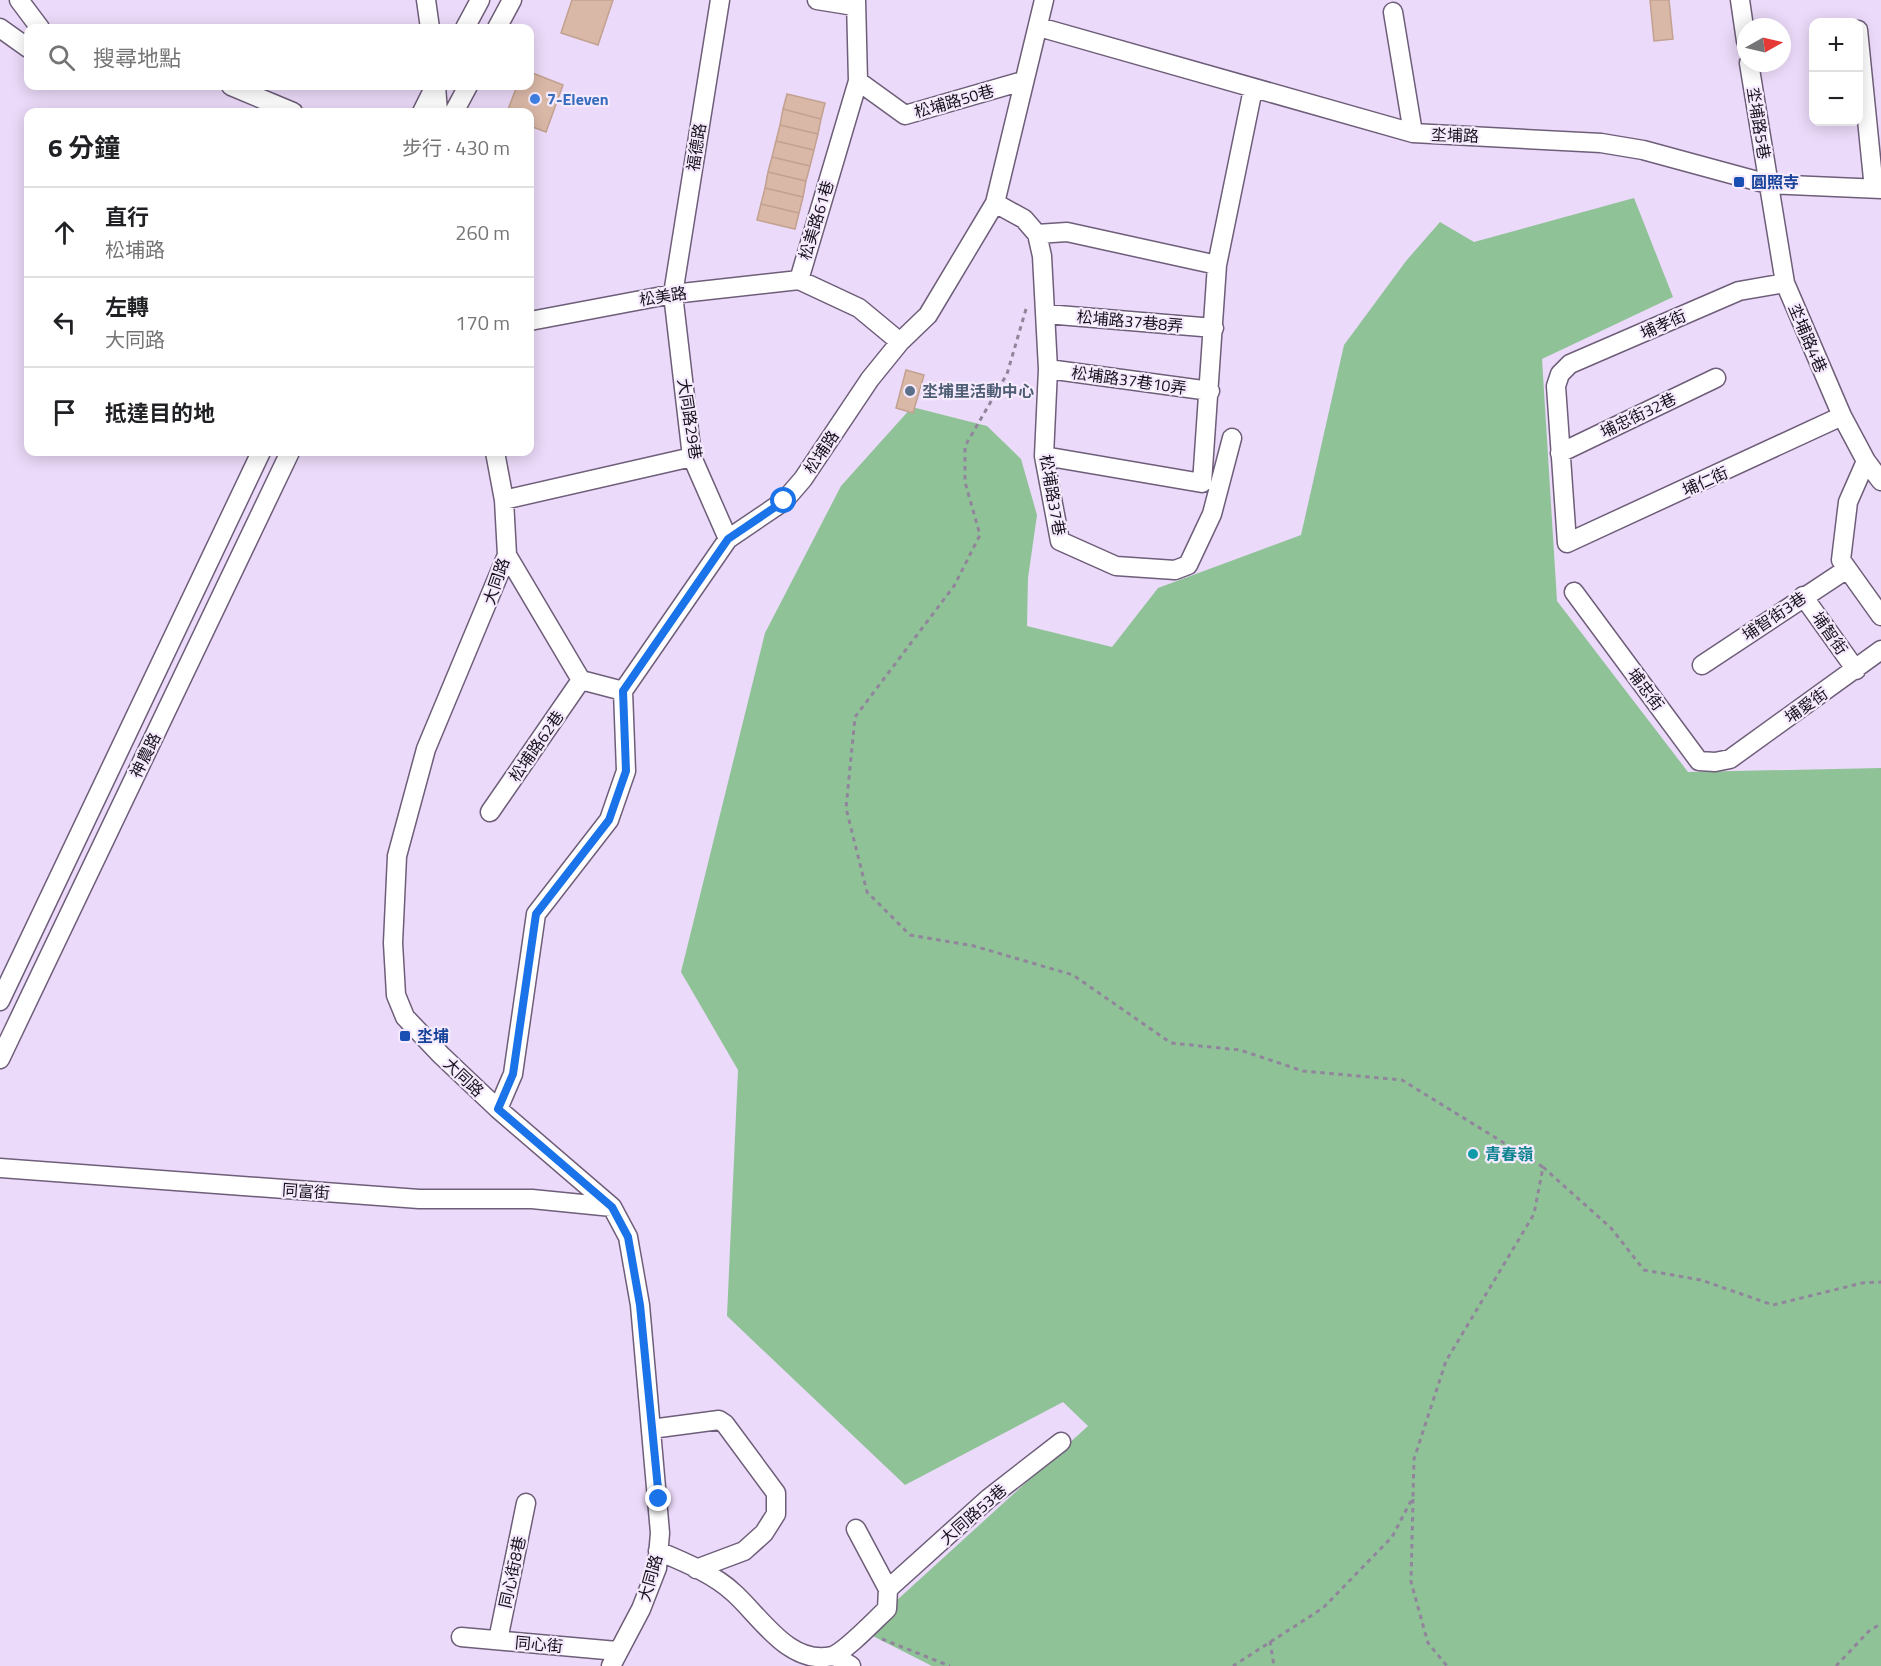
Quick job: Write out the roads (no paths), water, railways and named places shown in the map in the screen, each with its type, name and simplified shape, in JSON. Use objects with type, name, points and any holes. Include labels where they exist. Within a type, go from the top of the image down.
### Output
[{"type":"street","points":[[19,0],[37,24]]},
{"type":"street","points":[[426,0],[429,24]]},
{"type":"street","points":[[467,24],[480,0]]},
{"type":"street","points":[[499,24],[512,0]]},
{"type":"street","name":"福德路","points":[[673,294],[720,0]]},
{"type":"street","points":[[817,0],[855,3]]},
{"type":"street","name":"松埔路","points":[[623,691],[728,539],[784,501],[803,479],[870,379],[900,342],[928,315],[995,203],[1044,0]]},
{"type":"street","points":[[1740,0],[1743,18]]},
{"type":"street","name":"松美路61巷","points":[[855,3],[858,81],[799,280],[859,308],[900,342]]},
{"type":"street","points":[[1393,12],[1413,134]]},
{"type":"street","name":"坔埔路","points":[[1039,27],[1413,134],[1601,143],[1643,150],[1768,184],[1877,189]]},
{"type":"street","points":[[0,28],[24,45]]},
{"type":"street","name":"坔埔路5巷","points":[[1750,72],[1768,184]]},
{"type":"street","points":[[1863,72],[1877,189]]},
{"type":"street","name":"松埔路50巷","points":[[858,81],[905,115],[1023,81]]},
{"type":"street","points":[[1044,456],[1202,483],[1217,265],[1253,89]]},
{"type":"street","points":[[241,90],[284,108]]},
{"type":"street","points":[[424,108],[434,90]]},
{"type":"street","points":[[436,90],[438,108]]},
{"type":"street","points":[[456,108],[466,90]]},
{"type":"street","name":"坔埔路4巷","points":[[1768,184],[1785,283],[1842,416],[1866,461],[1881,481]]},
{"type":"street","points":[[995,203],[1024,219],[1037,234],[1067,232],[1217,265]]},
{"type":"street","name":"松埔路37巷","points":[[1037,234],[1042,256],[1048,369],[1044,456],[1060,541],[1116,566],[1175,570],[1188,565],[1212,514],[1232,438]]},
{"type":"street","name":"松美路","points":[[534,320],[673,294],[799,280]]},
{"type":"street","name":"埔孝街","points":[[1560,453],[1556,386],[1560,374],[1570,364],[1739,291],[1785,283]]},
{"type":"street","name":"大同路29巷","points":[[673,294],[692,456],[728,539]]},
{"type":"street","name":"松埔路37巷8弄","points":[[1046,314],[1214,328]]},
{"type":"street","name":"松埔路37巷10弄","points":[[1048,369],[1210,391]]},
{"type":"street","name":"埔忠街32巷","points":[[1560,453],[1716,378]]},
{"type":"street","name":"埔仁街","points":[[1560,453],[1567,543],[1842,416]]},
{"type":"street","name":"神農路","points":[[0,1001],[259,456]]},
{"type":"street","name":"神農路","points":[[0,1059],[288,456]]},
{"type":"street","name":"大同路","points":[[496,456],[504,500],[507,555],[481,623],[426,749],[397,856],[393,943],[396,995],[405,1017],[498,1109],[612,1207],[628,1237],[640,1305],[659,1499],[658,1551],[657,1568],[641,1609],[614,1659]]},
{"type":"street","points":[[504,500],[692,456]]},
{"type":"street","points":[[1866,461],[1848,502],[1841,560],[1881,616]]},
{"type":"street","points":[[498,1109],[513,1074],[536,914],[609,820],[626,771],[623,691],[581,680],[507,555]]},
{"type":"street","name":"埔智街3巷","points":[[1702,665],[1846,569]]},
{"type":"street","name":"埔忠街","points":[[1574,592],[1698,761],[1715,762],[1730,759]]},
{"type":"street","name":"埔智街","points":[[1803,596],[1856,670]]},
{"type":"street","name":"埔愛街","points":[[1730,759],[1881,650]]},
{"type":"street","name":"松埔路62巷","points":[[490,812],[581,680]]},
{"type":"street","name":"同富街","points":[[0,1168],[419,1199],[532,1198],[612,1207]]},
{"type":"street","points":[[651,1429],[719,1420],[725,1424],[776,1493],[777,1514],[764,1533],[744,1551],[696,1569]]},
{"type":"street","name":"大同路53巷","points":[[888,1589],[989,1498],[1061,1442]]},
{"type":"street","name":"同心街8巷","points":[[498,1640],[526,1503]]},
{"type":"street","points":[[658,1551],[696,1569],[734,1592],[775,1640],[802,1655],[822,1659],[835,1656],[887,1609],[888,1589],[856,1529]]},
{"type":"street","name":"同心街","points":[[461,1637],[498,1640],[614,1659]]},
{"type":"street","points":[[835,1656],[851,1666]]},
{"type":"place","name":"7-Eleven","points":[[535,99]]},
{"type":"place","name":"圓照寺","points":[[1739,182]]},
{"type":"place","name":"坔埔里活動中心","points":[[910,391]]},
{"type":"place","name":"坔埔","points":[[405,1036]]},
{"type":"place","name":"青春嶺","points":[[1473,1154]]}]
